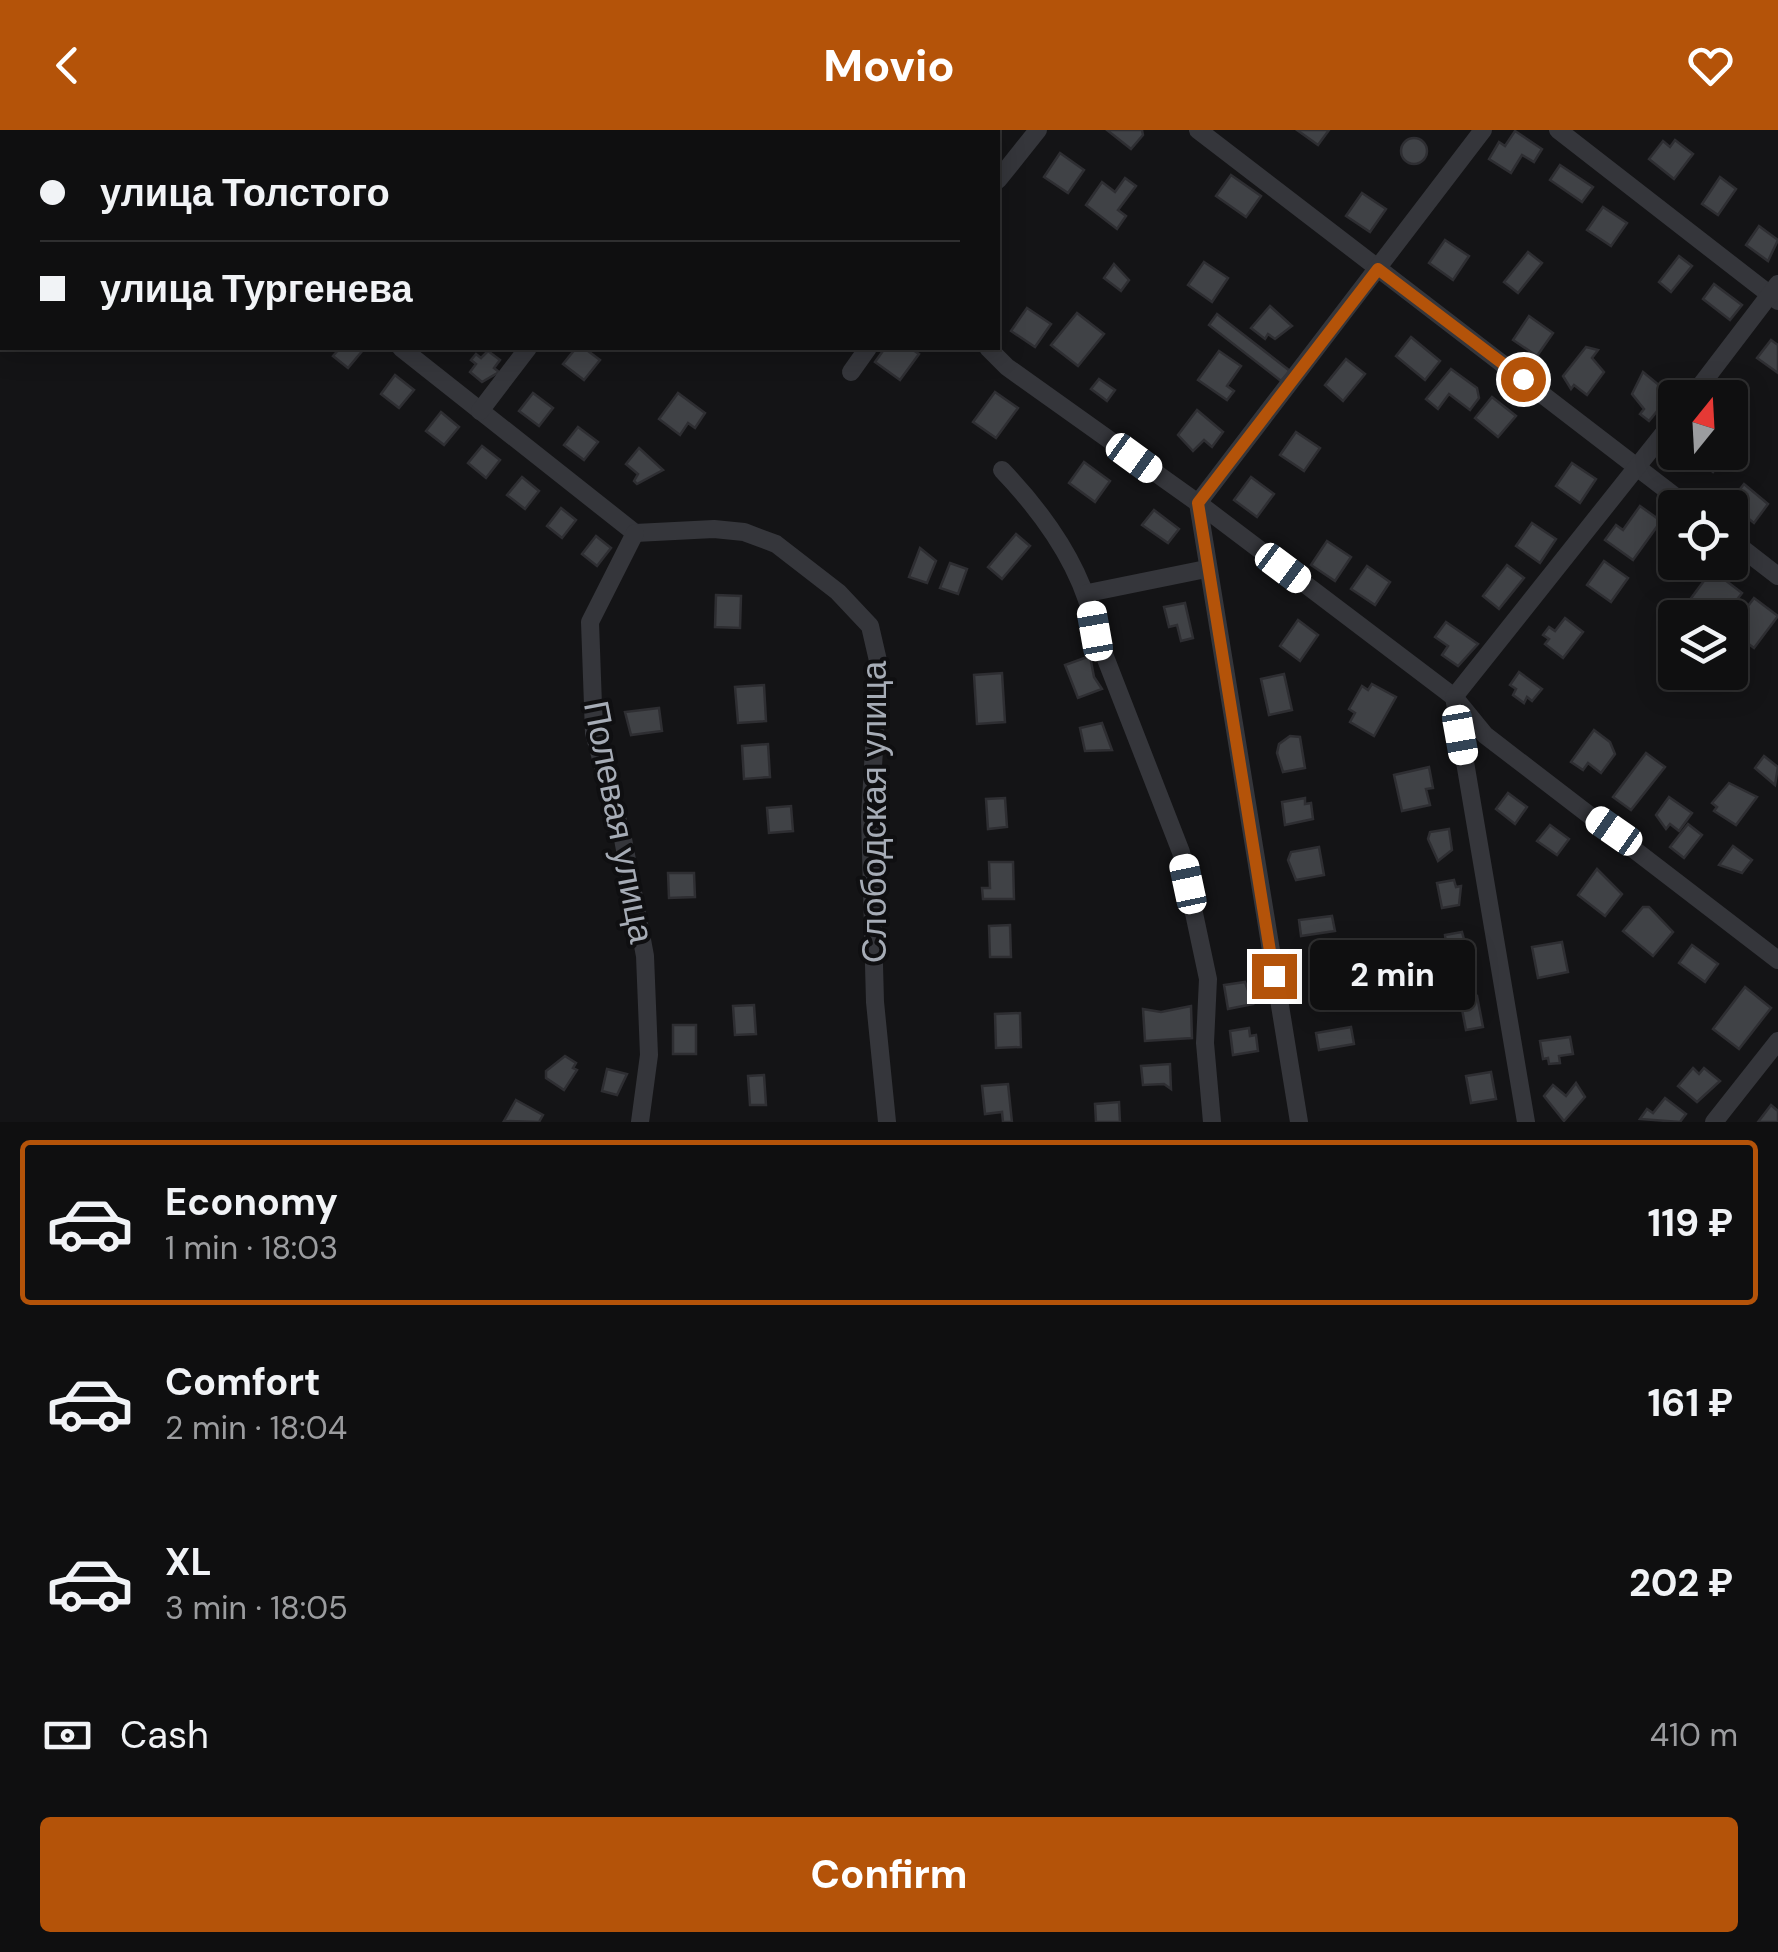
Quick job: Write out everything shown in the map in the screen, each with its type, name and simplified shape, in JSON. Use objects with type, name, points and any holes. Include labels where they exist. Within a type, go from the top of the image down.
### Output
[{"type":"street","points":[[1000,178],[1038,130]]},
{"type":"street","points":[[1198,130],[1667,490]]},
{"type":"street","points":[[1299,1122],[1198,503],[1483,130]]},
{"type":"street","points":[[1558,130],[1775,293],[1705,380]]},
{"type":"street","points":[[403,350],[635,533]]},
{"type":"street","points":[[480,411],[526,350]]},
{"type":"street","points":[[851,372],[867,350]]},
{"type":"street","points":[[990,350],[1007,367],[1198,503],[1454,696],[1485,735],[1550,788],[1614,831],[1778,960]]},
{"type":"street","points":[[1526,1122],[1454,696],[1658,442]]},
{"type":"street","points":[[1002,470],[1035,504],[1088,593],[1095,631],[1181,852],[1208,979],[1205,1044],[1212,1122]]},
{"type":"street","name":"Слободская улица","points":[[635,533],[714,529],[744,532],[776,544],[838,592],[870,626],[879,664],[870,817],[875,1002],[887,1122]]},
{"type":"street","name":"Полевая улица","points":[[635,533],[590,622],[594,733],[623,839],[645,956],[649,1055],[640,1122]]},
{"type":"street","points":[[1748,553],[1778,576]]},
{"type":"street","points":[[1088,593],[1206,568]]},
{"type":"street","points":[[1714,1122],[1778,1041]]},
{"type":"building","points":[[1107,130],[1142,130],[1143,135],[1131,149]]},
{"type":"building","points":[[1297,130],[1329,130],[1318,145]]},
{"type":"building","points":[[1515,131],[1542,149],[1534,162],[1522,155],[1511,173],[1489,159],[1499,142],[1505,146]]},
{"type":"building","points":[[1414,138],[1423,142],[1427,151],[1423,160],[1414,164],[1405,160],[1401,151],[1405,142]]},
{"type":"building","points":[[1675,140],[1693,154],[1674,179],[1649,159],[1663,141],[1670,147]]},
{"type":"building","points":[[1060,153],[1084,170],[1068,193],[1044,177]]},
{"type":"building","points":[[1560,165],[1593,187],[1582,202],[1550,180]]},
{"type":"building","points":[[1231,175],[1261,196],[1246,217],[1216,196]]},
{"type":"building","points":[[1720,177],[1736,189],[1718,215],[1702,204]]},
{"type":"building","points":[[1125,178],[1136,186],[1118,210],[1126,216],[1117,229],[1086,205],[1102,182],[1115,192]]},
{"type":"building","points":[[1362,193],[1386,209],[1370,232],[1346,216]]},
{"type":"building","points":[[1603,207],[1627,223],[1611,246],[1587,230]]},
{"type":"building","points":[[1759,226],[1778,240],[1768,261],[1746,245]]},
{"type":"building","points":[[1445,240],[1469,256],[1453,280],[1429,263]]},
{"type":"building","points":[[1528,252],[1542,263],[1518,293],[1504,282]]},
{"type":"building","points":[[1679,256],[1692,266],[1671,292],[1659,282]]},
{"type":"building","points":[[1204,262],[1228,278],[1212,302],[1188,285]]},
{"type":"building","points":[[1114,264],[1129,280],[1121,291],[1104,278]]},
{"type":"building","points":[[1714,284],[1742,305],[1730,320],[1703,299]]},
{"type":"building","points":[[1270,306],[1292,326],[1275,339],[1268,334],[1265,339],[1251,328]]},
{"type":"building","points":[[1027,308],[1051,324],[1035,347],[1011,331]]},
{"type":"building","points":[[1077,313],[1104,334],[1078,366],[1051,345]]},
{"type":"building","points":[[1217,314],[1290,371],[1281,381],[1209,325]]},
{"type":"building","points":[[1529,316],[1553,333],[1537,356],[1513,340]]},
{"type":"building","points":[[1411,337],[1440,361],[1425,380],[1396,356]]},
{"type":"building","points":[[1771,340],[1778,345],[1778,373],[1757,358]]},
{"type":"building","points":[[1586,347],[1598,350],[1592,358],[1604,372],[1587,395],[1574,385],[1571,389],[1563,376]]},
{"type":"building","points":[[338,350],[363,350],[348,368],[333,356]]},
{"type":"building","points":[[574,350],[587,350],[600,360],[584,380],[563,364]]},
{"type":"building","points":[[884,350],[913,350],[919,354],[900,380],[875,362]]},
{"type":"building","points":[[488,351],[500,360],[494,368],[499,372],[482,382],[470,372],[476,364],[471,360]]},
{"type":"building","points":[[1219,351],[1241,366],[1227,386],[1234,391],[1227,400],[1198,380]]},
{"type":"building","points":[[1346,359],[1365,374],[1343,401],[1325,385]]},
{"type":"building","points":[[1451,369],[1477,388],[1479,398],[1470,410],[1449,394],[1438,409],[1426,399]]},
{"type":"building","points":[[1643,372],[1658,384],[1658,410],[1649,421],[1640,414],[1644,409],[1632,394]]},
{"type":"building","points":[[395,375],[414,390],[399,408],[381,394]]},
{"type":"building","points":[[1099,379],[1115,390],[1107,401],[1091,389]]},
{"type":"building","points":[[995,392],[1018,408],[996,438],[973,422]]},
{"type":"building","points":[[533,393],[553,408],[539,426],[519,411]]},
{"type":"building","points":[[678,393],[705,413],[695,428],[688,423],[680,435],[659,419]]},
{"type":"building","points":[[1492,397],[1516,416],[1498,437],[1475,418]]},
{"type":"building","points":[[1197,410],[1223,432],[1212,447],[1204,440],[1193,451],[1178,435]]},
{"type":"building","points":[[441,412],[459,427],[444,445],[426,431]]},
{"type":"building","points":[[578,427],[598,442],[584,460],[564,445]]},
{"type":"building","points":[[1296,432],[1320,448],[1304,471],[1280,455]]},
{"type":"building","points":[[482,446],[500,460],[486,478],[468,463]]},
{"type":"building","points":[[639,448],[663,470],[637,484],[634,481],[638,474],[626,464]]},
{"type":"building","points":[[1084,462],[1110,481],[1095,502],[1069,483]]},
{"type":"building","points":[[1572,463],[1596,479],[1580,503],[1556,486]]},
{"type":"building","points":[[522,477],[539,491],[525,509],[507,495]]},
{"type":"building","points":[[1251,477],[1274,494],[1257,517],[1234,500]]},
{"type":"building","points":[[1744,484],[1768,504],[1754,523],[1748,518],[1748,490],[1739,490]]},
{"type":"building","points":[[1640,506],[1658,519],[1658,525],[1633,560],[1605,540],[1616,525],[1623,530]]},
{"type":"building","points":[[561,508],[576,520],[562,538],[547,526]]},
{"type":"building","points":[[1154,510],[1179,529],[1168,543],[1142,525]]},
{"type":"building","points":[[1532,523],[1556,539],[1540,563],[1516,546]]},
{"type":"building","points":[[1016,534],[1030,546],[1002,579],[988,567]]},
{"type":"building","points":[[596,536],[611,548],[597,566],[582,554]]},
{"type":"building","points":[[1327,541],[1351,557],[1335,581],[1311,565]]},
{"type":"building","points":[[920,548],[936,561],[927,583],[909,577]]},
{"type":"building","points":[[1604,561],[1628,578],[1611,602],[1587,585]]},
{"type":"building","points":[[950,563],[967,569],[958,594],[940,588]]},
{"type":"building","points":[[1507,565],[1524,578],[1499,609],[1483,596]]},
{"type":"building","points":[[1367,566],[1390,582],[1375,605],[1351,589]]},
{"type":"building","points":[[1705,580],[1725,580],[1742,593],[1737,600],[1690,600]]},
{"type":"building","points":[[716,595],[741,596],[740,628],[715,627]]},
{"type":"building","points":[[1754,598],[1778,616],[1754,648],[1748,644],[1748,606]]},
{"type":"building","points":[[1185,603],[1193,638],[1181,641],[1177,625],[1169,627],[1164,607]]},
{"type":"building","points":[[1565,618],[1583,632],[1563,658],[1545,644],[1549,639],[1543,635],[1549,627],[1555,631]]},
{"type":"building","points":[[1298,620],[1318,635],[1300,661],[1280,646]]},
{"type":"building","points":[[1446,622],[1478,644],[1458,666],[1442,655],[1448,646],[1435,637]]},
{"type":"building","points":[[1090,656],[1094,677],[1102,689],[1078,698],[1065,665]]},
{"type":"building","points":[[1519,672],[1542,689],[1532,701],[1527,697],[1524,703],[1513,695],[1516,689],[1510,685]]},
{"type":"building","points":[[1002,673],[1005,722],[977,724],[974,675]]},
{"type":"building","points":[[1284,674],[1292,710],[1269,715],[1261,679]]},
{"type":"building","points":[[1372,684],[1396,697],[1374,736],[1350,722],[1355,713],[1349,709],[1362,686],[1368,690]]},
{"type":"building","points":[[764,685],[766,721],[738,723],[735,687]]},
{"type":"building","points":[[659,708],[662,731],[631,735],[625,712]]},
{"type":"building","points":[[1102,723],[1112,750],[1085,751],[1080,728]]},
{"type":"building","points":[[1594,730],[1610,742],[1615,754],[1601,773],[1588,763],[1583,770],[1571,762]]},
{"type":"building","points":[[1290,736],[1300,737],[1305,768],[1283,772],[1277,753],[1279,744]]},
{"type":"building","points":[[768,744],[770,777],[744,779],[742,746]]},
{"type":"building","points":[[1646,753],[1665,767],[1631,810],[1613,797]]},
{"type":"building","points":[[1764,756],[1778,767],[1775,785],[1755,768]]},
{"type":"building","points":[[1429,767],[1433,788],[1426,789],[1430,805],[1402,811],[1394,775]]},
{"type":"building","points":[[1729,783],[1757,797],[1736,825],[1714,811],[1717,807],[1712,803]]},
{"type":"building","points":[[1508,793],[1527,807],[1515,824],[1496,809]]},
{"type":"building","points":[[1669,797],[1692,813],[1679,831],[1670,824],[1666,829],[1656,815]]},
{"type":"building","points":[[1005,798],[1007,827],[988,829],[986,799]]},
{"type":"building","points":[[1305,798],[1305,804],[1311,803],[1313,819],[1285,825],[1282,802]]},
{"type":"building","points":[[791,806],[793,831],[769,833],[767,808]]},
{"type":"building","points":[[1688,824],[1702,835],[1684,858],[1670,847]]},
{"type":"building","points":[[1550,825],[1569,839],[1557,855],[1537,841]]},
{"type":"building","points":[[1449,829],[1452,850],[1438,861],[1428,839],[1430,832]]},
{"type":"building","points":[[1733,846],[1752,860],[1742,873],[1719,865]]},
{"type":"building","points":[[1319,847],[1324,875],[1296,880],[1288,860],[1291,852]]},
{"type":"building","points":[[989,862],[1013,862],[1014,899],[983,899],[982,888],[990,888]]},
{"type":"building","points":[[1597,869],[1622,894],[1605,916],[1578,895]]},
{"type":"building","points":[[668,873],[694,873],[695,897],[669,898]]},
{"type":"building","points":[[1454,880],[1456,887],[1461,886],[1459,905],[1442,908],[1437,883]]},
{"type":"building","points":[[1643,907],[1649,907],[1673,932],[1653,956],[1623,931]]},
{"type":"building","points":[[1332,916],[1335,931],[1301,936],[1299,920]]},
{"type":"building","points":[[1010,925],[1011,957],[990,957],[989,926]]},
{"type":"building","points":[[1462,932],[1475,979],[1451,984],[1445,935]]},
{"type":"building","points":[[1562,942],[1568,972],[1538,978],[1532,947]]},
{"type":"building","points":[[1692,945],[1718,964],[1705,982],[1679,963]]},
{"type":"building","points":[[1337,971],[1342,1003],[1323,1006],[1321,992],[1310,993],[1311,975]]},
{"type":"building","points":[[1245,982],[1253,1004],[1228,1009],[1224,985]]},
{"type":"building","points":[[1745,987],[1771,1008],[1739,1049],[1713,1029]]},
{"type":"building","points":[[1477,996],[1483,1027],[1466,1030],[1460,999]]},
{"type":"building","points":[[754,1005],[756,1034],[735,1035],[733,1006]]},
{"type":"building","points":[[1191,1006],[1192,1038],[1145,1041],[1143,1009],[1161,1012]]},
{"type":"building","points":[[1020,1013],[1021,1047],[996,1048],[995,1014]]},
{"type":"building","points":[[673,1025],[696,1025],[696,1054],[673,1054]]},
{"type":"building","points":[[1351,1027],[1354,1044],[1319,1050],[1316,1033]]},
{"type":"building","points":[[1249,1028],[1250,1036],[1256,1035],[1258,1051],[1233,1055],[1230,1031]]},
{"type":"building","points":[[1570,1037],[1573,1054],[1559,1056],[1560,1063],[1549,1064],[1548,1058],[1543,1059],[1540,1041]]},
{"type":"building","points":[[565,1056],[576,1063],[573,1068],[577,1070],[564,1090],[546,1078],[546,1071]]},
{"type":"building","points":[[1170,1064],[1171,1089],[1164,1084],[1143,1085],[1141,1066]]},
{"type":"building","points":[[1693,1068],[1699,1074],[1704,1068],[1720,1081],[1697,1102],[1678,1086]]},
{"type":"building","points":[[607,1069],[627,1074],[617,1095],[602,1091]]},
{"type":"building","points":[[1491,1072],[1496,1099],[1471,1103],[1466,1076]]},
{"type":"building","points":[[764,1075],[766,1105],[750,1105],[748,1076]]},
{"type":"building","points":[[1576,1083],[1585,1097],[1564,1121],[1544,1096],[1553,1085],[1566,1096]]},
{"type":"building","points":[[1008,1084],[1012,1122],[1003,1122],[1002,1112],[985,1114],[982,1086]]},
{"type":"building","points":[[1665,1098],[1686,1114],[1680,1122],[1640,1119],[1647,1109],[1653,1113]]},
{"type":"building","points":[[516,1100],[543,1115],[539,1122],[504,1121]]},
{"type":"building","points":[[1119,1102],[1120,1122],[1096,1122],[1095,1104]]},
{"type":"building","points":[[1771,1105],[1778,1111],[1778,1122],[1758,1122]]},
{"type":"route","points":[[1274,976],[1198,503],[1378,269],[1523,379]]}]
